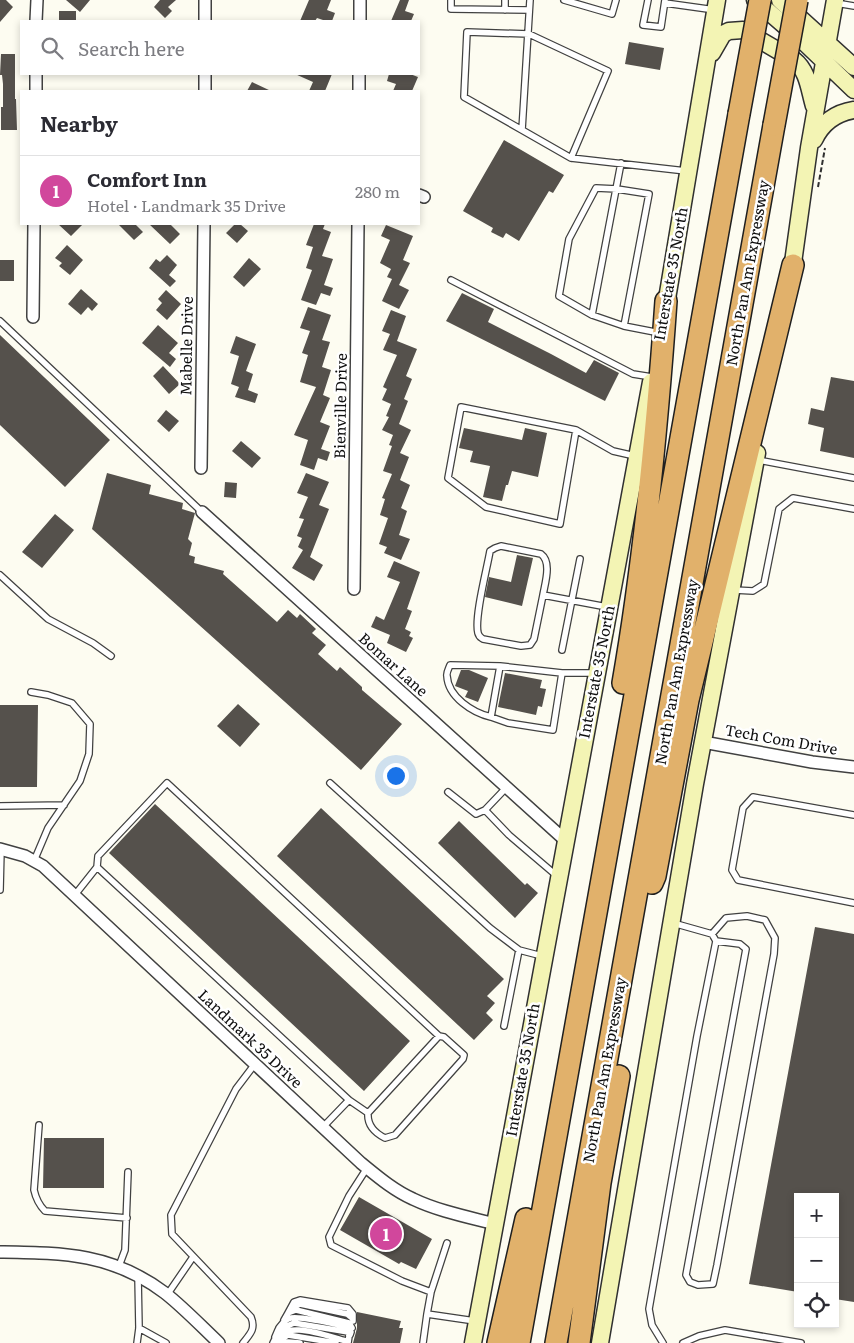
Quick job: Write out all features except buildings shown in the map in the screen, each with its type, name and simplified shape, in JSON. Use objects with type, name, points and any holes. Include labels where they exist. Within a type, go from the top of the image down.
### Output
[{"type":"highway","points":[[519,1343],[760,0]]},
{"type":"highway","name":"North Pan Am Expressway","points":[[556,1343],[797,0]]},
{"type":"highway","points":[[628,941],[655,876],[688,700],[793,265]]},
{"type":"highway","points":[[498,1343],[522,1241],[546,1109],[592,936],[609,763],[643,552],[660,390],[666,301]]},
{"type":"highway","points":[[579,1343],[600,1183],[628,1026],[619,993]]},
{"type":"main road","points":[[755,0],[854,90]]},
{"type":"main road","points":[[780,0],[854,67]]},
{"type":"main road","points":[[600,1343],[703,742],[793,265],[809,148],[835,1]]},
{"type":"main road","name":"Interstate 35 North","points":[[473,1343],[666,301],[716,5]]},
{"type":"main road","points":[[706,62],[723,34],[729,31],[743,30],[800,65],[807,79],[815,113]]},
{"type":"main road","points":[[809,148],[825,123],[838,114],[854,110]]},
{"type":"street","points":[[36,0],[36,20]]},
{"type":"street","points":[[360,0],[360,20]]},
{"type":"street","points":[[204,1],[205,20]]},
{"type":"street","points":[[36,75],[36,90]]},
{"type":"street","points":[[204,90],[205,75]]},
{"type":"street","points":[[359,90],[360,75]]},
{"type":"street","points":[[33,317],[34,225]]},
{"type":"street","name":"Mabelle Drive","points":[[200,468],[204,225]]},
{"type":"street","name":"Bienville Drive","points":[[354,589],[358,225]]},
{"type":"street","name":"Bomar Lane","points":[[202,512],[506,788],[566,840]]},
{"type":"street","name":"Tech Com Drive","points":[[703,742],[812,762],[854,767]]},
{"type":"street","name":"Landmark 35 Drive","points":[[0,849],[16,852],[43,866],[380,1179],[414,1199],[450,1212],[495,1224]]},
{"type":"street","points":[[0,1252],[73,1254],[119,1266],[167,1295],[212,1341]]},
{"type":"lane","points":[[451,0],[451,9],[529,10]]},
{"type":"lane","points":[[505,10],[506,0]]},
{"type":"lane","points":[[522,130],[530,0]]},
{"type":"lane","points":[[564,0],[612,14],[616,0]]},
{"type":"lane","points":[[835,1],[854,6]]},
{"type":"lane","points":[[649,4],[643,25],[661,28],[660,17],[663,4],[716,5]]},
{"type":"lane","points":[[571,158],[608,71],[528,34],[467,32],[464,97],[571,158],[688,171]]},
{"type":"lane","points":[[592,315],[621,164]]},
{"type":"lane","points":[[624,326],[649,194],[596,188],[569,239],[559,296],[592,315],[624,326],[660,333]]},
{"type":"lane","points":[[451,280],[633,374],[652,377]]},
{"type":"lane","points":[[0,321],[202,512]]},
{"type":"lane","points":[[576,430],[560,524],[486,507],[448,478],[461,407],[576,430],[613,451],[637,456]]},
{"type":"lane","points":[[756,460],[854,478]]},
{"type":"lane","points":[[732,590],[753,591],[764,584],[779,509],[793,498],[854,509]]},
{"type":"lane","points":[[501,546],[544,556],[547,561],[543,595],[534,639],[530,645],[522,646],[483,639],[479,636],[479,610],[490,551],[494,548],[501,546]]},
{"type":"lane","points":[[562,650],[580,559]]},
{"type":"lane","points":[[0,575],[48,620],[85,638],[111,656]]},
{"type":"lane","points":[[543,595],[609,607]]},
{"type":"lane","points":[[562,673],[553,730],[508,723],[480,714],[462,702],[451,690],[446,676],[450,665],[500,666],[562,673],[597,673]]},
{"type":"lane","points":[[491,717],[500,666]]},
{"type":"lane","points":[[31,692],[48,695],[72,703],[90,724],[89,754],[80,782],[48,828],[34,861]]},
{"type":"lane","points":[[330,782],[490,928],[519,950],[544,956]]},
{"type":"lane","points":[[74,896],[97,867],[98,856],[167,783],[439,1036],[444,1037],[464,1055],[463,1059],[395,1136],[385,1138],[374,1132],[367,1120],[368,1113],[439,1036]]},
{"type":"lane","points":[[448,792],[476,814],[485,810],[506,788]]},
{"type":"lane","points":[[854,815],[753,796],[744,808],[732,870],[738,880],[854,903]]},
{"type":"lane","points":[[0,806],[64,805]]},
{"type":"lane","points":[[485,810],[509,835],[559,877]]},
{"type":"lane","points":[[0,849],[0,890]]},
{"type":"lane","points":[[97,867],[349,1100],[368,1113]]},
{"type":"lane","points":[[712,934],[726,918],[747,916],[765,920],[775,938],[774,954],[713,1284],[698,1284],[690,1282],[686,1275],[746,949],[740,944],[716,941]]},
{"type":"lane","points":[[663,1343],[652,1325],[649,1309],[697,1036],[716,941],[712,934],[672,922]]},
{"type":"lane","points":[[504,1026],[519,950]]},
{"type":"lane","points":[[243,1343],[252,1331],[254,1324],[251,1317],[172,1234],[171,1215],[236,1089],[255,1064]]},
{"type":"lane","points":[[323,1127],[349,1100]]},
{"type":"lane","points":[[39,1125],[34,1190],[40,1206],[46,1211],[127,1218]]},
{"type":"lane","points":[[367,1168],[349,1196],[329,1237],[331,1245],[402,1281],[431,1292]]},
{"type":"lane","points":[[119,1266],[125,1250],[128,1172]]},
{"type":"lane","points":[[423,1343],[431,1292],[447,1242]]},
{"type":"lane","points":[[167,1295],[193,1257]]},
{"type":"lane","points":[[137,1343],[139,1328],[138,1276]]},
{"type":"lane","points":[[300,1304],[347,1314],[353,1319],[347,1343],[346,1340],[298,1329],[291,1330],[275,1341],[278,1330],[288,1313],[300,1304]]},
{"type":"lane","points":[[288,1313],[296,1310],[334,1318],[349,1323],[351,1332]]},
{"type":"lane","points":[[427,1314],[477,1321]]},
{"type":"lane","points":[[284,1320],[292,1317],[324,1322],[348,1327],[351,1332]]},
{"type":"lane","points":[[278,1330],[294,1323],[351,1332]]},
{"type":"lane","points":[[139,1328],[166,1343]]},
{"type":"lane","points":[[683,1343],[698,1336],[726,1330],[801,1343]]},
{"type":"lane","points":[[275,1341],[288,1335],[336,1343]]},
{"type":"lane","points":[[283,1343],[300,1343]]},
{"type":"path","points":[[818,190],[826,145]]},
{"type":"place","name":"Comfort Inn","points":[[386,1234]]}]
